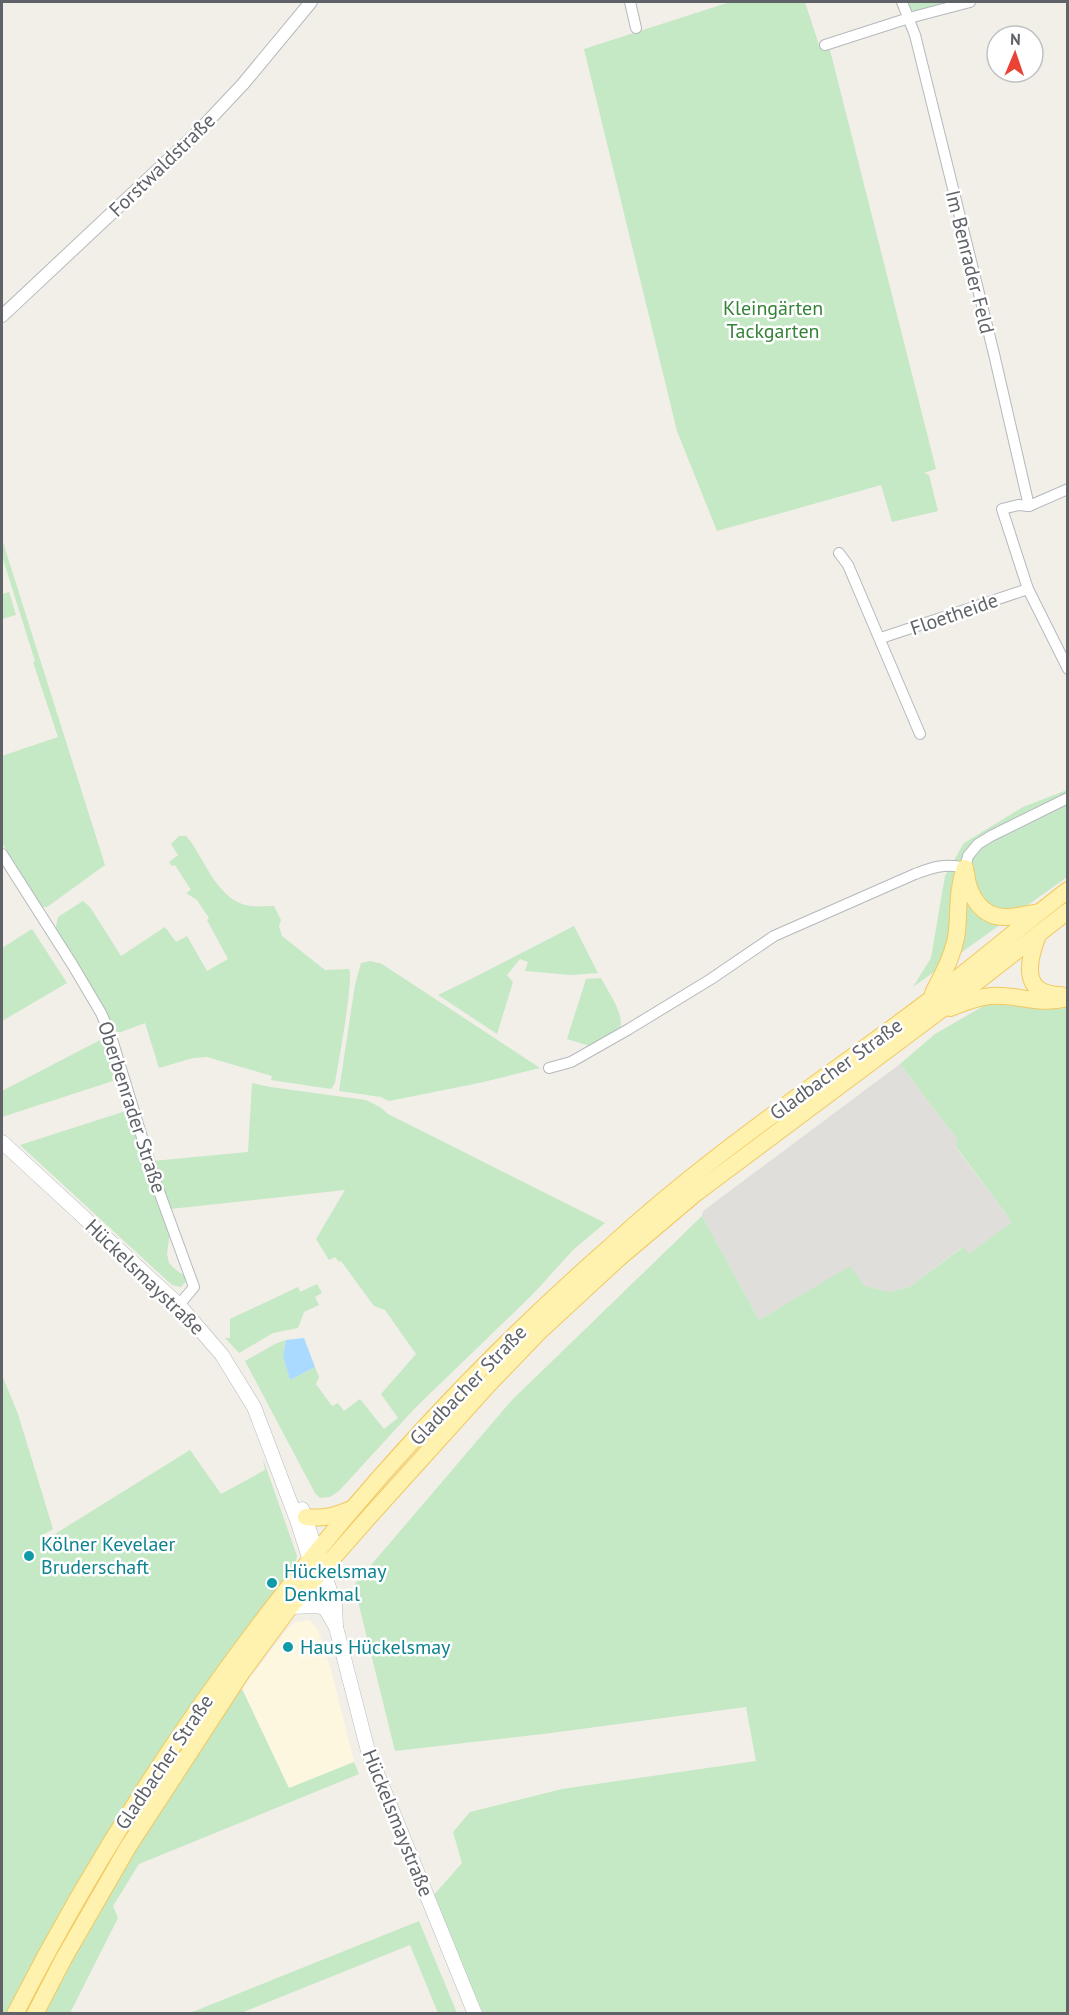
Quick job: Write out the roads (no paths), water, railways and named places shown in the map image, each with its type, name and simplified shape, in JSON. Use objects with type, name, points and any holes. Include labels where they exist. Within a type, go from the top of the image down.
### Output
[{"type":"main road","points":[[965,868],[968,888],[977,903],[989,914],[1004,917],[1040,912]]},
{"type":"main road","points":[[965,868],[959,884],[957,933],[934,1006],[992,996],[1042,1002],[1068,997]]},
{"type":"main road","name":"Gladbacher Straße","points":[[15,2013],[46,1953],[112,1839],[164,1758],[272,1607],[368,1518],[538,1333],[619,1258],[696,1193],[934,1006],[1068,890]]},
{"type":"main road","name":"Gladbacher Straße","points":[[35,2013],[128,1846],[242,1672],[290,1607],[355,1507],[415,1439],[530,1322],[609,1247],[687,1181],[733,1145],[1068,911]]},
{"type":"main road","points":[[1039,933],[1028,965],[1031,978],[1041,991],[1068,997]]},
{"type":"main road","name":"Hückelsmaystraße","points":[[2,1142],[179,1305],[222,1356],[245,1391],[277,1465],[279,1477],[297,1520],[335,1605],[336,1627],[368,1751],[475,2013]]},
{"type":"main road","name":"Hückelsmaystraße","points":[[277,1465],[285,1475],[306,1517],[325,1608],[336,1627]]},
{"type":"main road","points":[[306,1517],[321,1519],[334,1517],[355,1507]]},
{"type":"main road","points":[[290,1607],[325,1608]]},
{"type":"street","name":"Forstwaldstraße","points":[[2,316],[195,135],[243,84],[311,2]]},
{"type":"street","points":[[630,2],[636,28]]},
{"type":"street","name":"Im Benrader Feld","points":[[902,2],[909,18],[994,354],[1029,506]]},
{"type":"street","points":[[825,45],[909,18],[970,2]]},
{"type":"street","points":[[1068,489],[1029,506],[1018,505],[1002,509],[1028,589],[1068,669]]},
{"type":"street","points":[[839,553],[848,565],[881,638],[920,734]]},
{"type":"street","name":"Floetheide","points":[[881,638],[1028,589]]},
{"type":"street","points":[[549,1068],[571,1062],[628,1029],[711,979],[774,936],[938,866],[952,865],[965,868],[968,856],[978,844],[1068,798]]},
{"type":"street","name":"Oberbenrader Straße","points":[[2,854],[72,964],[101,1013],[111,1036],[156,1183],[194,1287],[179,1305]]},
{"type":"water","points":[[304,1338],[315,1367],[290,1380],[283,1356],[286,1340]]},
{"type":"place","name":"Kölner Kevelaer Bruderschaft","points":[[29,1556]]},
{"type":"place","name":"Hückelsmay Denkmal","points":[[272,1583]]},
{"type":"place","name":"Haus Hückelsmay","points":[[288,1647]]},
{"type":"park label","name":"Kleingärten Tackgarten","points":[[773,320]]}]
